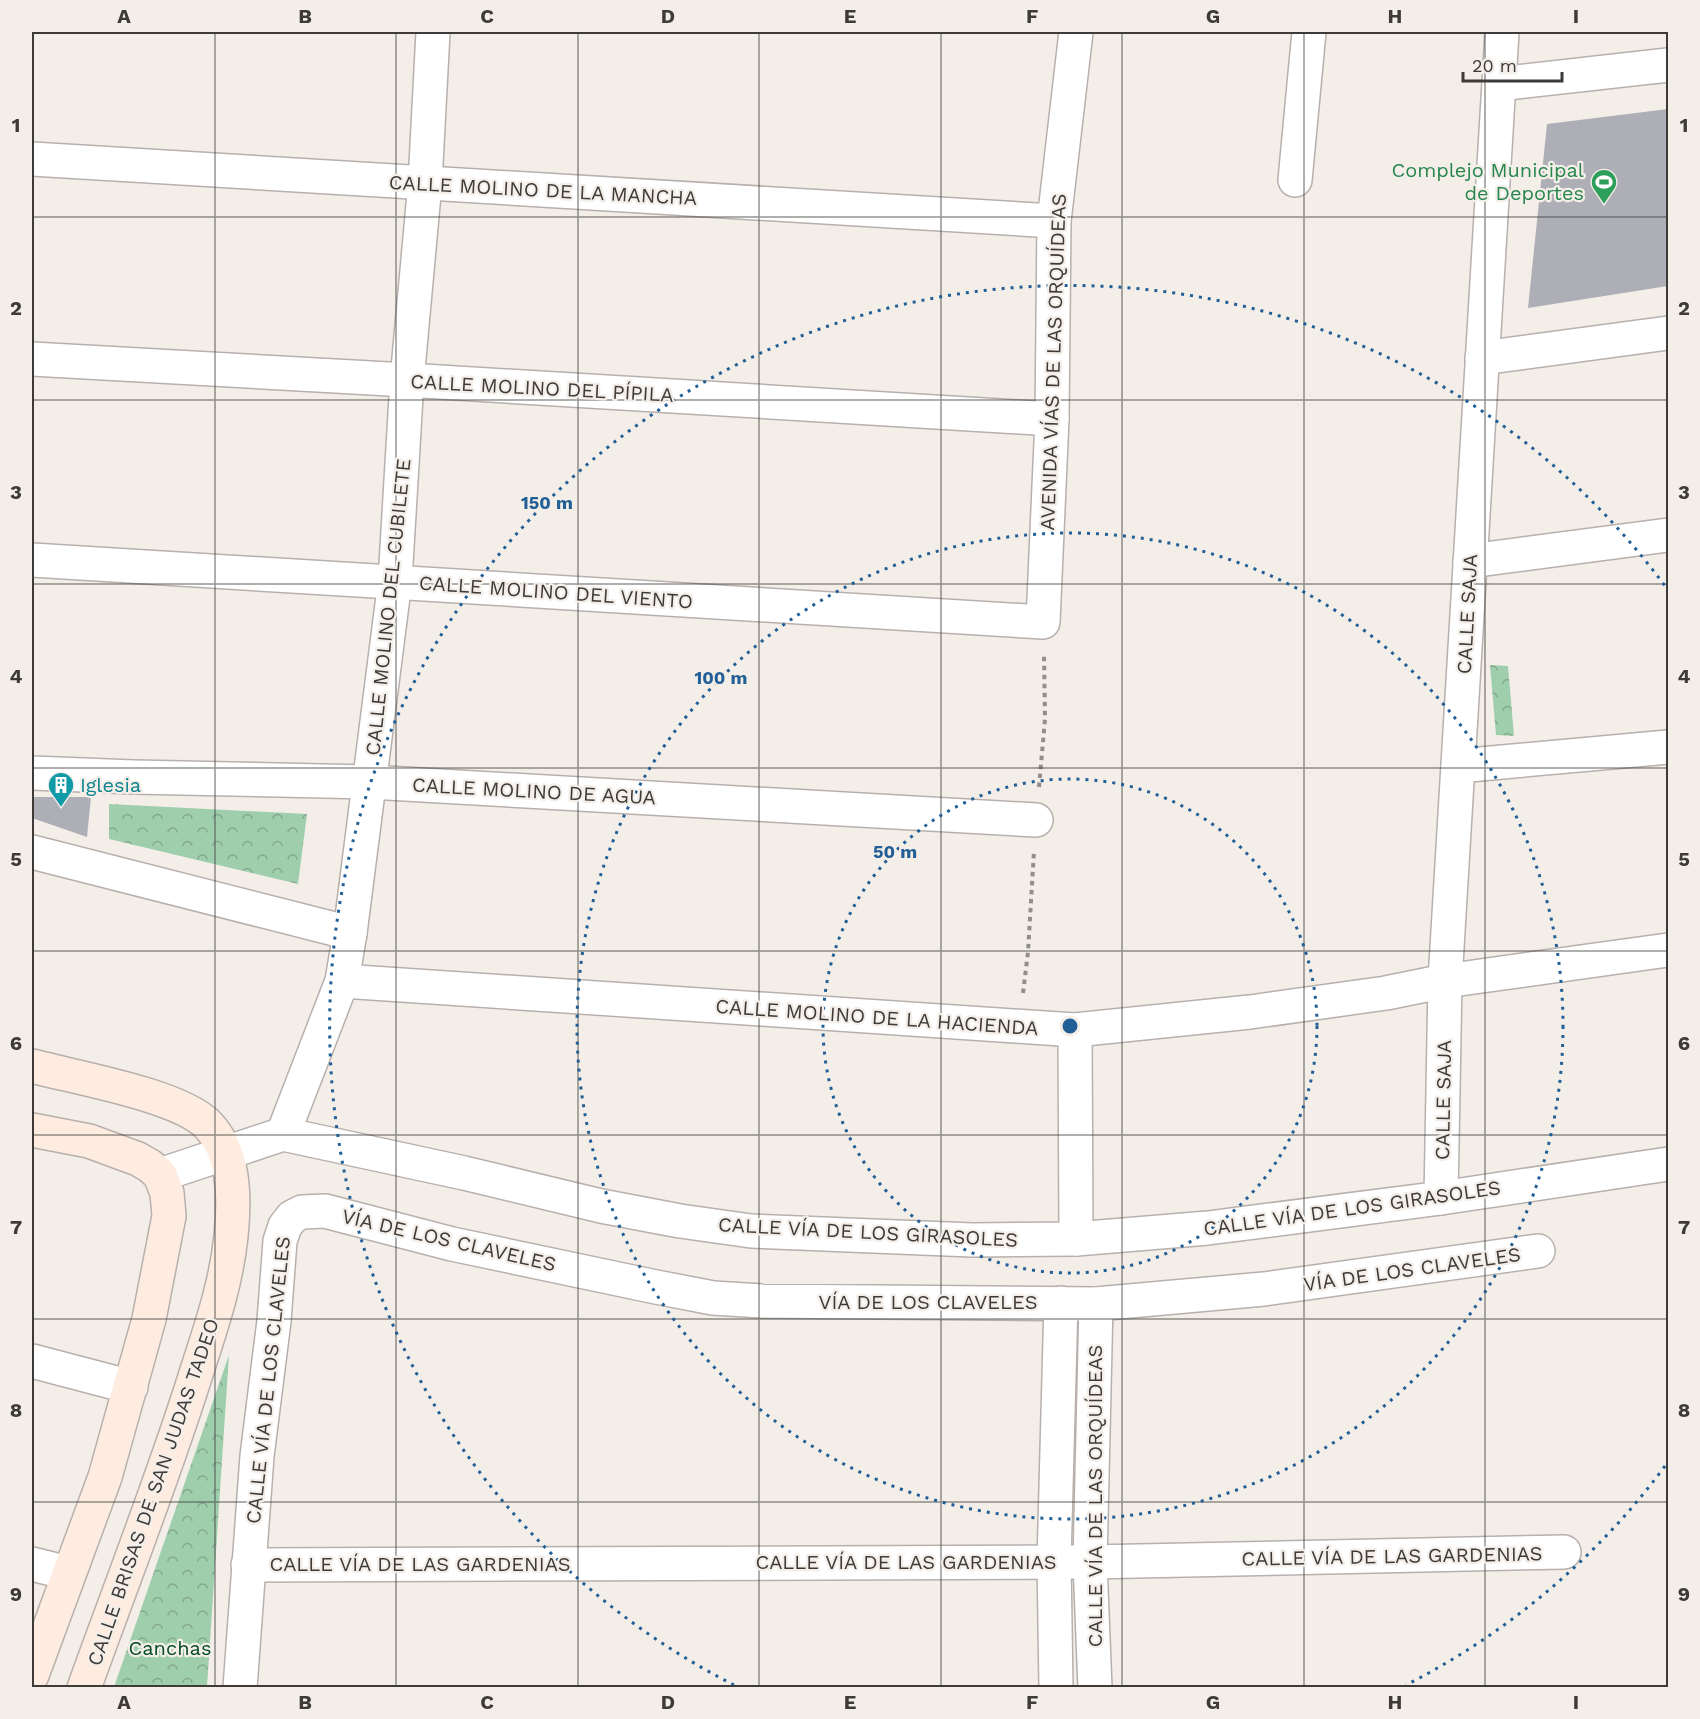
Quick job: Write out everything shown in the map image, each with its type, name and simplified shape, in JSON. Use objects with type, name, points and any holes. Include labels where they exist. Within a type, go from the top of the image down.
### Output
[{"type":"street","name":"CALLE MOLINO DEL CUBILETE","points":[[284,1134],[342,981],[350,933],[395,581],[408,380],[426,183],[433,32]]},
{"type":"street","name":"AVENIDA VÍAS DE LAS ORQUÍDEAS","points":[[1044,622],[1052,419],[1054,221],[1076,32]]},
{"type":"street","points":[[1295,180],[1308,32]]},
{"type":"street","name":"CALLE SAJA","points":[[1441,1198],[1445,981],[1502,32]]},
{"type":"street","points":[[1499,84],[1668,65]]},
{"type":"street","name":"CALLE MOLINO DE LA MANCHA","points":[[32,159],[1054,221]]},
{"type":"street","points":[[1482,358],[1668,333]]},
{"type":"street","name":"CALLE MOLINO DEL PÍPILA","points":[[32,359],[1052,419]]},
{"type":"street","points":[[1470,561],[1668,535]]},
{"type":"street","name":"CALLE MOLINO DEL VIENTO","points":[[32,560],[1044,622]]},
{"type":"street","points":[[1458,766],[1668,747]]},
{"type":"street","name":"CALLE MOLINO DE AGUA","points":[[32,773],[370,782],[1036,820]]},
{"type":"street","points":[[32,852],[350,933]]},
{"type":"street","name":"CALLE MOLINO DE LA HACIENDA","points":[[342,981],[1074,1030],[1250,1012],[1386,993],[1445,981],[1668,950]]},
{"type":"street","points":[[1074,1030],[1076,1239]]},
{"type":"street","points":[[32,1066],[153,1098],[187,1111],[205,1122],[226,1154]]},
{"type":"street","points":[[32,1130],[89,1141],[138,1159],[160,1175],[167,1193],[169,1216],[149,1319],[105,1477],[32,1675]]},
{"type":"street","points":[[160,1175],[284,1134]]},
{"type":"street","name":"CALLE VÍA DE LOS GIRASOLES","points":[[284,1134],[601,1206],[680,1221],[751,1231],[972,1240],[1076,1239],[1208,1228],[1441,1198],[1668,1164]]},
{"type":"street","name":"CALLE BRISAS DE SAN JUDAS TADEO","points":[[84,1688],[177,1435],[221,1296],[231,1236],[232,1208],[226,1154]]},
{"type":"street","name":"VÍA DE LOS CLAVELES","points":[[325,1211],[452,1244],[713,1298],[774,1301],[1096,1304],[1264,1289],[1538,1251]]},
{"type":"street","name":"CALLE VÍA DE LOS CLAVELES","points":[[240,1688],[257,1456],[274,1321],[280,1241],[285,1226],[292,1217],[302,1212],[325,1211]]},
{"type":"street","name":"CALLE VÍA DE LAS ORQUÍDEAS","points":[[1056,1688],[1054,1562],[1061,1303]]},
{"type":"street","name":"CALLE VÍA DE LAS ORQUÍDEAS","points":[[1095,1688],[1090,1562],[1096,1304]]},
{"type":"street","points":[[32,1361],[131,1387]]},
{"type":"street","name":"CALLE VÍA DE LAS GARDENIAS","points":[[248,1565],[1090,1562],[1564,1552]]},
{"type":"street","points":[[32,1564],[68,1573]]},
{"type":"green space","points":[[1490,665],[1508,666],[1514,736],[1496,735]]},
{"type":"green space","points":[[109,804],[307,814],[298,884],[109,839]]},
{"type":"green space","name":"Canchas","points":[[229,1355],[207,1687],[114,1687]]},
{"type":"building","name":"Complejo Municipal de Deportes","points":[[1668,109],[1668,286],[1528,308],[1547,124]]},
{"type":"building","name":"Iglesia","points":[[32,797],[91,797],[87,837],[32,818]]},
{"type":"place","name":"Complejo Municipal de Deportes","points":[[1604,205]]},
{"type":"place","name":"Iglesia","points":[[61,808]]}]
